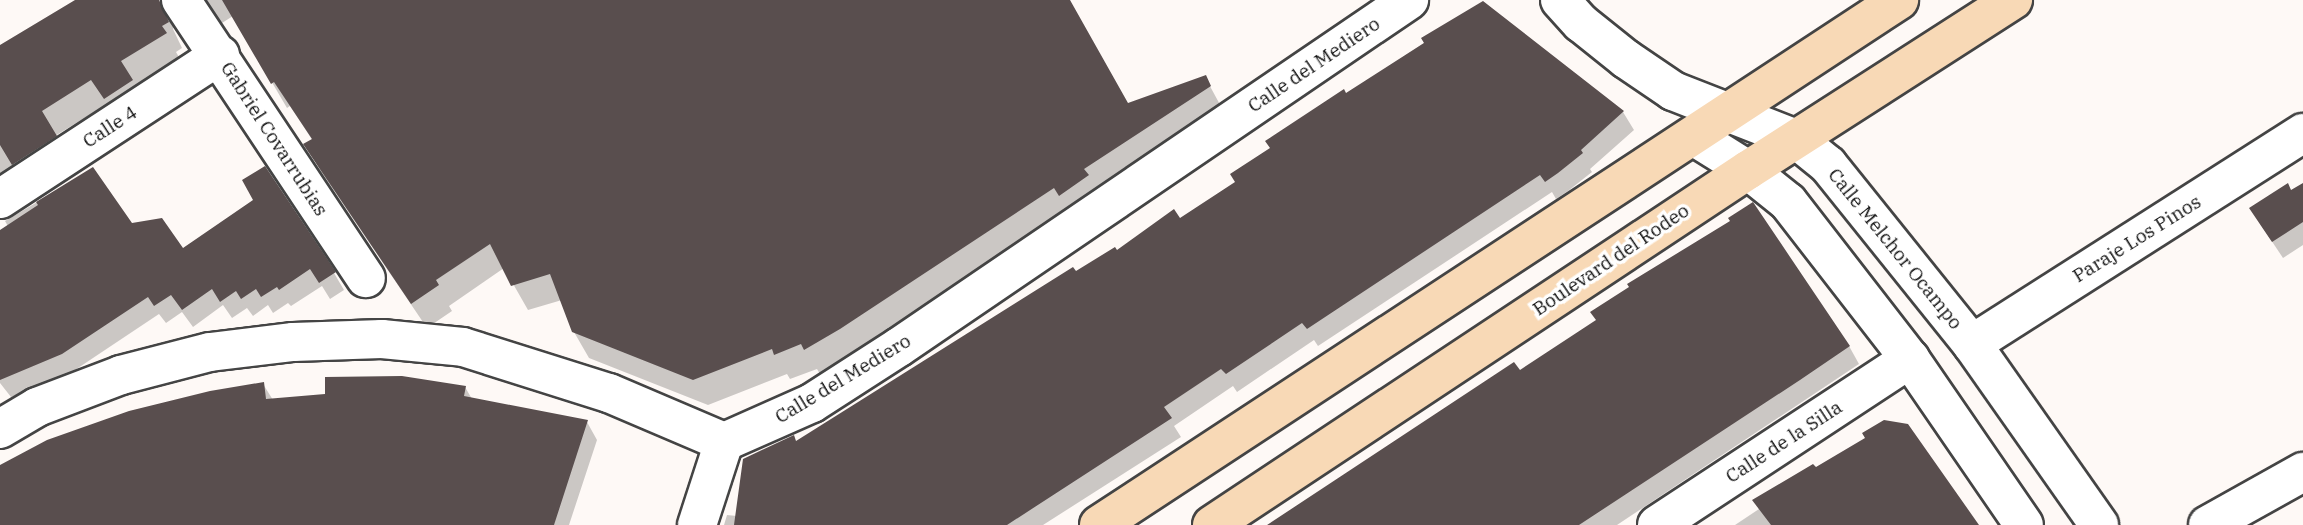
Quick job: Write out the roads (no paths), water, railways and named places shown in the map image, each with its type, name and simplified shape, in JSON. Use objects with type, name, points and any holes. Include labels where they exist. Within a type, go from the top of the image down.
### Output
[{"type":"street","name":"Gabriel Covarrubias","points":[[181,0],[366,278]]},
{"type":"street","name":"Calle del Mediero","points":[[724,442],[812,402],[899,347],[1409,0]]},
{"type":"street","name":"Calle Melchor Ocampo","points":[[1560,0],[1581,23],[1672,91],[1730,111],[1796,139],[1828,165],[1972,344],[2099,525]]},
{"type":"street","points":[[1099,525],[1695,137],[1899,0]]},
{"type":"street","name":"Boulevard del Rodeo","points":[[1212,525],[1748,170],[2013,0]]},
{"type":"street","name":"Calle 4","points":[[0,199],[220,55]]},
{"type":"street","name":"Paraje Los Pinos","points":[[1972,344],[2303,133]]},
{"type":"street","points":[[1695,137],[1748,170],[1788,202],[1910,359],[2024,525]]},
{"type":"street","points":[[0,429],[37,407],[121,375],[210,352],[293,342],[383,339],[463,347],[610,393],[724,442],[697,525]]},
{"type":"street","name":"Calle de la Silla","points":[[1657,525],[1910,359]]},
{"type":"street","points":[[2207,525],[2303,472]]}]
